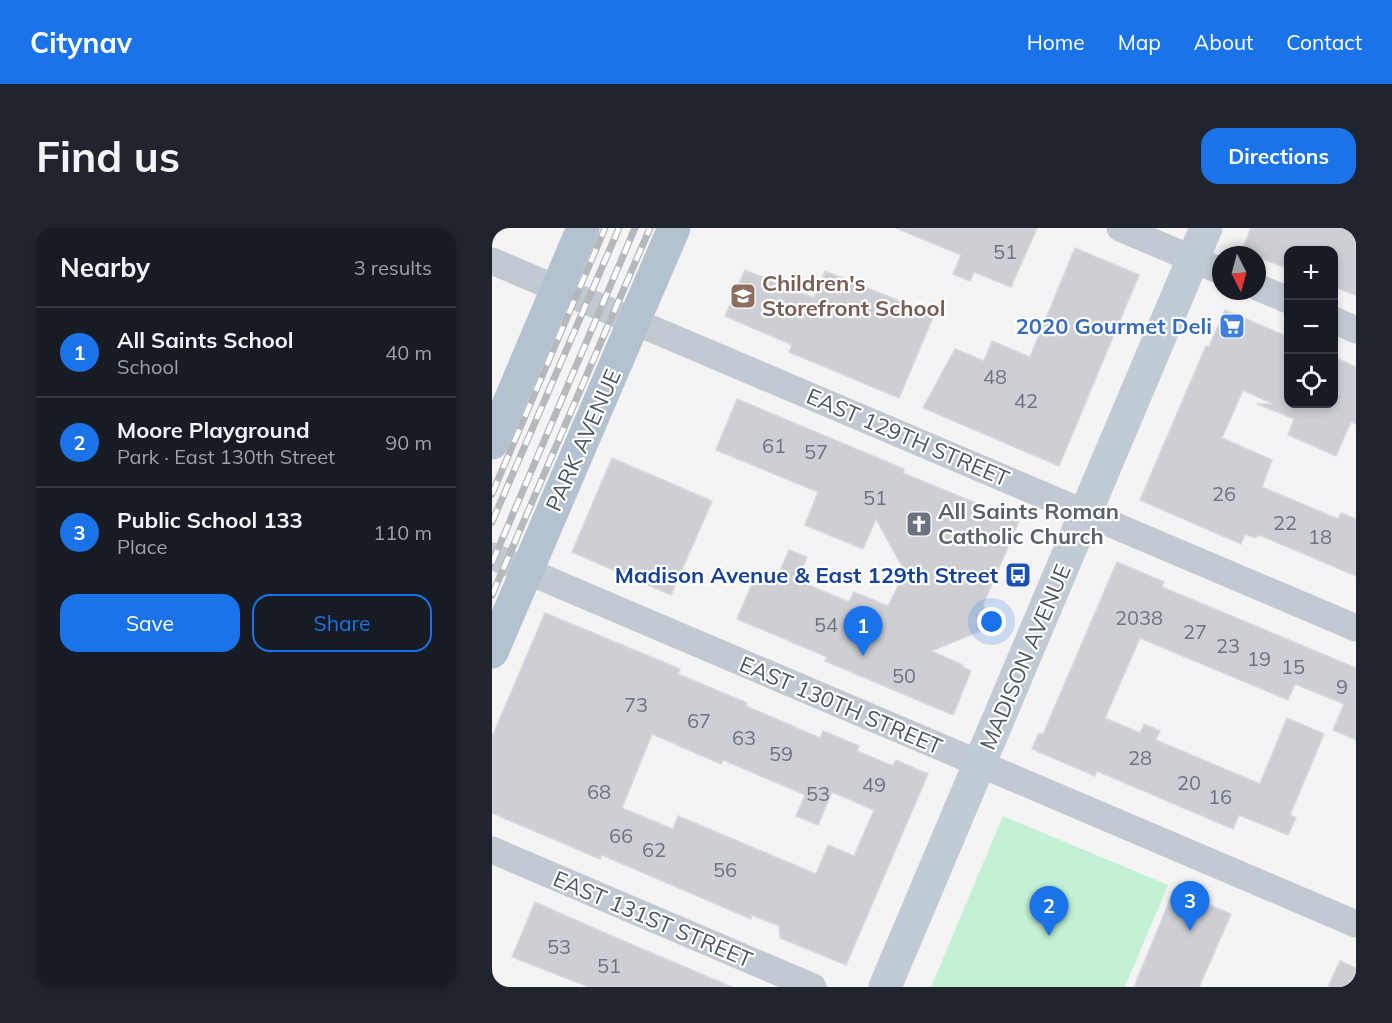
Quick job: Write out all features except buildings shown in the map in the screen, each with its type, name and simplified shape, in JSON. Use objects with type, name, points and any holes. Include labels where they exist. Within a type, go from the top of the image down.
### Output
[{"type":"main road","points":[[492,443],[583,228]]},
{"type":"main road","name":"PARK AVENUE","points":[[492,652],[674,228]]},
{"type":"main road","name":"MADISON AVENUE","points":[[885,987],[1086,513],[1207,265],[1206,228]]},
{"type":"street","points":[[1120,228],[1207,265]]},
{"type":"street","name":"EAST 129TH STREET","points":[[492,261],[1356,628]]},
{"type":"street","points":[[1266,291],[1284,298]]},
{"type":"street","points":[[1338,322],[1356,330]]},
{"type":"street","name":"EAST 130TH STREET","points":[[492,556],[1356,924]]},
{"type":"street","name":"EAST 131ST STREET","points":[[492,850],[813,987]]},
{"type":"green space","points":[[1003,816],[1168,885],[1125,987],[931,987]]},
{"type":"railway","points":[[492,494],[605,228]]},
{"type":"railway","points":[[492,522],[619,228]]},
{"type":"railway","points":[[492,563],[635,228]]},
{"type":"railway","points":[[492,595],[650,228]]},
{"type":"place","name":"Children's Storefront School","points":[[743,296]]},
{"type":"place","name":"2020 Gourmet Deli","points":[[1232,326]]},
{"type":"place","name":"All Saints Roman Catholic Church","points":[[919,524]]},
{"type":"place","name":"Madison Avenue & East 129th Street","points":[[1018,575]]},
{"type":"place","name":"All Saints School","points":[[863,656]]},
{"type":"place","name":"Public School 133","points":[[1190,931]]},
{"type":"place","name":"Moore Playground","points":[[1049,936]]}]
